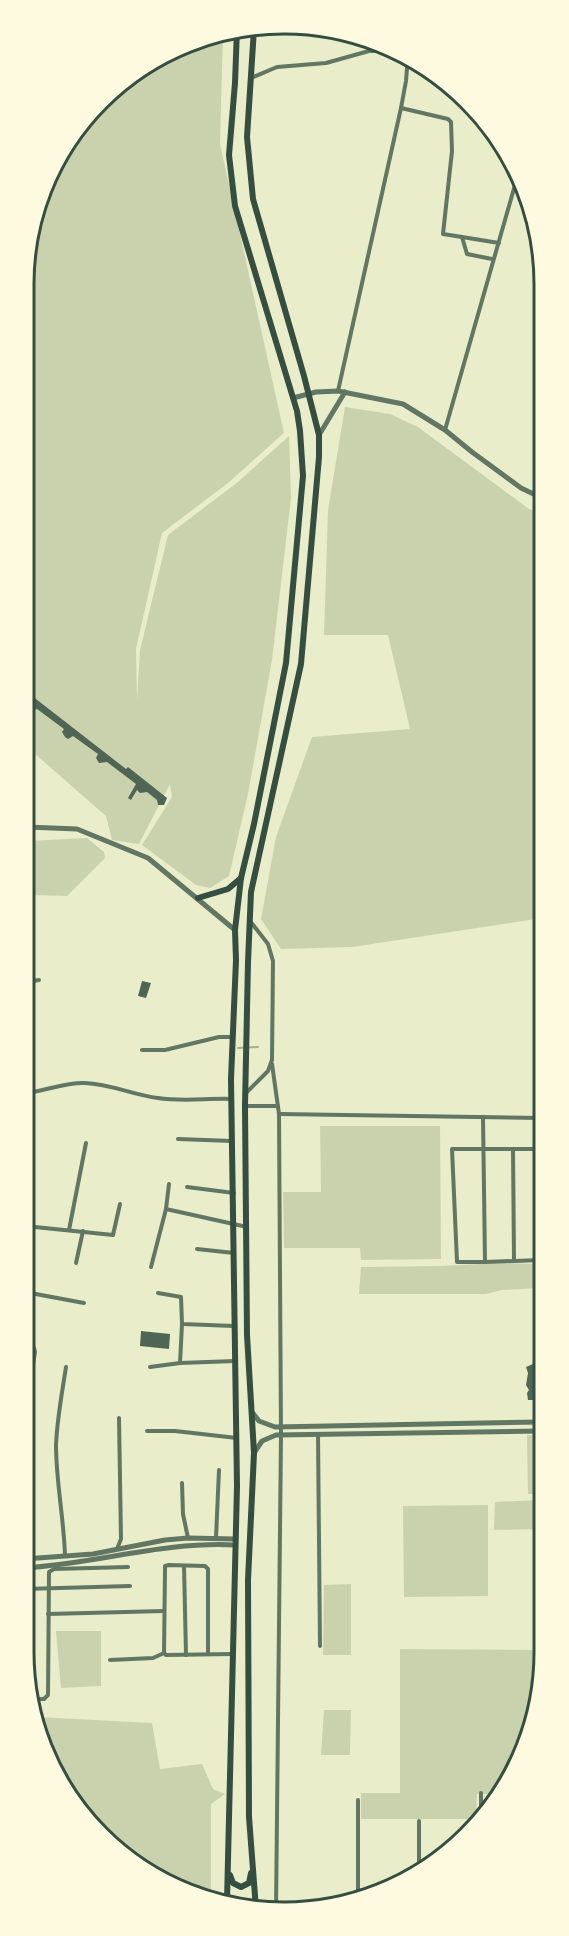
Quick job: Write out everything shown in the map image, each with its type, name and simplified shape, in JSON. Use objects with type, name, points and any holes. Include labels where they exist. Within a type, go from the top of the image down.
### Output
[{"type":"main road","points":[[228,1839],[231,1880],[235,1885],[244,1887],[249,1883],[251,1877],[248,1580],[254,1453],[247,1335],[248,1227],[245,1106],[251,892],[302,664],[316,516],[319,435],[254,199],[247,137],[254,37]]},
{"type":"main road","points":[[227,1895],[238,1438],[234,1326],[232,1099],[235,930],[241,879],[286,663],[303,476],[300,431],[293,398],[235,206],[229,148],[237,39]]},
{"type":"main road","points":[[198,898],[228,889],[241,879]]},
{"type":"main road","points":[[249,1817],[255,1899]]},
{"type":"street","points":[[251,78],[278,67],[326,63],[372,51]]},
{"type":"street","points":[[319,435],[342,391],[401,108],[407,66]]},
{"type":"street","points":[[401,108],[448,118],[451,122],[452,151],[443,234],[499,243]]},
{"type":"street","points":[[445,430],[492,259],[499,243],[514,188]]},
{"type":"street","points":[[462,237],[467,254],[492,259]]},
{"type":"street","points":[[293,398],[308,394],[342,391],[403,404],[445,430],[497,472],[534,494]]},
{"type":"street","points":[[34,827],[77,830],[148,858],[235,930]]},
{"type":"street","points":[[250,921],[268,944],[273,962],[272,1064],[279,1114],[281,1435],[276,1902]]},
{"type":"street","points":[[34,980],[39,980]]},
{"type":"street","points":[[142,1050],[165,1050],[219,1037],[232,1037]]},
{"type":"street","points":[[245,1094],[272,1064]]},
{"type":"street","points":[[34,1092],[85,1083],[128,1090],[159,1099],[232,1099]]},
{"type":"street","points":[[245,1106],[278,1106]]},
{"type":"street","points":[[279,1114],[534,1118]]},
{"type":"street","points":[[483,1118],[485,1262]]},
{"type":"street","points":[[178,1139],[233,1141]]},
{"type":"street","points":[[69,1230],[86,1143]]},
{"type":"street","points":[[534,1149],[452,1149],[458,1262],[534,1260]]},
{"type":"street","points":[[513,1149],[514,1260]]},
{"type":"street","points":[[151,1267],[166,1209],[169,1184]]},
{"type":"street","points":[[187,1187],[234,1193]]},
{"type":"street","points":[[34,1227],[113,1235],[120,1204]]},
{"type":"street","points":[[166,1209],[248,1227]]},
{"type":"street","points":[[75,1263],[83,1231]]},
{"type":"street","points":[[197,1249],[235,1253]]},
{"type":"street","points":[[158,1293],[181,1297],[183,1324],[180,1363]]},
{"type":"street","points":[[34,1294],[84,1303]]},
{"type":"street","points":[[183,1324],[234,1326]]},
{"type":"street","points":[[150,1367],[180,1363],[235,1361]]},
{"type":"street","points":[[65,1557],[65,1532],[56,1448],[66,1367]]},
{"type":"street","points":[[252,1412],[264,1424],[280,1426],[534,1422]]},
{"type":"street","points":[[117,1549],[121,1539],[119,1418]]},
{"type":"street","points":[[376,1424],[376,1432]]},
{"type":"street","points":[[147,1431],[175,1431],[238,1438]]},
{"type":"street","points":[[254,1453],[258,1444],[266,1438],[281,1435],[534,1431]]},
{"type":"street","points":[[318,1433],[320,1646]]},
{"type":"street","points":[[216,1538],[219,1470]]},
{"type":"street","points":[[182,1483],[183,1515],[188,1538]]},
{"type":"street","points":[[34,1558],[65,1557],[188,1538],[216,1538],[235,1542]]},
{"type":"street","points":[[34,1567],[128,1555],[183,1545],[235,1542]]},
{"type":"street","points":[[164,1653],[165,1566],[205,1566],[208,1569],[208,1654]]},
{"type":"street","points":[[184,1566],[186,1655]]},
{"type":"street","points":[[39,1699],[44,1699],[48,1695],[49,1572],[54,1569],[128,1567]]},
{"type":"street","points":[[34,1589],[130,1586]]},
{"type":"street","points":[[48,1614],[164,1611]]},
{"type":"street","points":[[111,1660],[153,1658],[164,1653],[166,1655],[232,1654]]},
{"type":"street","points":[[481,1793],[481,1806]]},
{"type":"street","points":[[358,1800],[358,1890]]},
{"type":"street","points":[[419,1821],[419,1862]]},
{"type":"green space","points":[[223,42],[220,144],[284,433],[228,483],[162,533],[136,649],[137,700],[140,650],[168,535],[238,482],[289,436],[291,498],[272,660],[248,794],[229,876],[210,888],[196,885],[142,845],[172,797],[170,784],[139,844],[112,840],[106,816],[34,753],[34,284],[39,236],[48,204],[68,159],[86,132],[108,108],[132,86],[160,68],[174,60]]},
{"type":"green space","points":[[345,407],[390,414],[418,427],[534,511],[534,919],[352,947],[281,949],[261,919],[276,837],[312,737],[410,729],[388,635],[324,635],[328,510]]},
{"type":"green space","points":[[87,838],[104,852],[105,858],[67,896],[34,895],[34,841]]},
{"type":"green space","points":[[320,1126],[440,1126],[441,1259],[361,1260],[360,1248],[284,1248],[283,1192],[321,1192]]},
{"type":"green space","points":[[534,1264],[534,1288],[502,1290],[486,1294],[359,1294],[361,1267]]},
{"type":"green space","points":[[527,1435],[534,1435],[534,1494],[528,1494]]},
{"type":"green space","points":[[534,1500],[534,1529],[494,1530],[495,1502]]},
{"type":"green space","points":[[488,1505],[488,1596],[404,1597],[403,1506]]},
{"type":"green space","points":[[351,1584],[351,1655],[323,1655],[324,1585]]},
{"type":"green space","points":[[56,1631],[101,1631],[101,1686],[61,1688]]},
{"type":"green space","points":[[400,1649],[534,1650],[530,1700],[521,1732],[509,1762],[489,1794],[477,1794],[476,1811],[469,1819],[361,1819],[361,1793],[400,1793]]},
{"type":"green space","points":[[324,1710],[351,1710],[350,1755],[321,1755]]},
{"type":"green space","points":[[43,1717],[152,1723],[160,1769],[202,1764],[213,1789],[225,1794],[211,1804],[211,1890],[159,1868],[132,1850],[108,1828],[86,1804],[68,1776],[60,1762]]},
{"type":"building","points":[[34,697],[167,798],[164,805],[158,805],[157,800],[147,792],[140,793],[137,790],[131,800],[128,798],[136,784],[107,762],[99,763],[96,758],[98,754],[73,736],[68,739],[65,737],[62,732],[64,729],[37,709],[34,710]]},
{"type":"building","points":[[142,981],[151,983],[146,998],[138,996]]},
{"type":"building","points":[[141,1331],[170,1334],[169,1349],[140,1346]]},
{"type":"building","points":[[533,1364],[534,1400],[528,1400],[526,1367]]},
{"type":"waterway","points":[[238,1048],[258,1047]]}]
